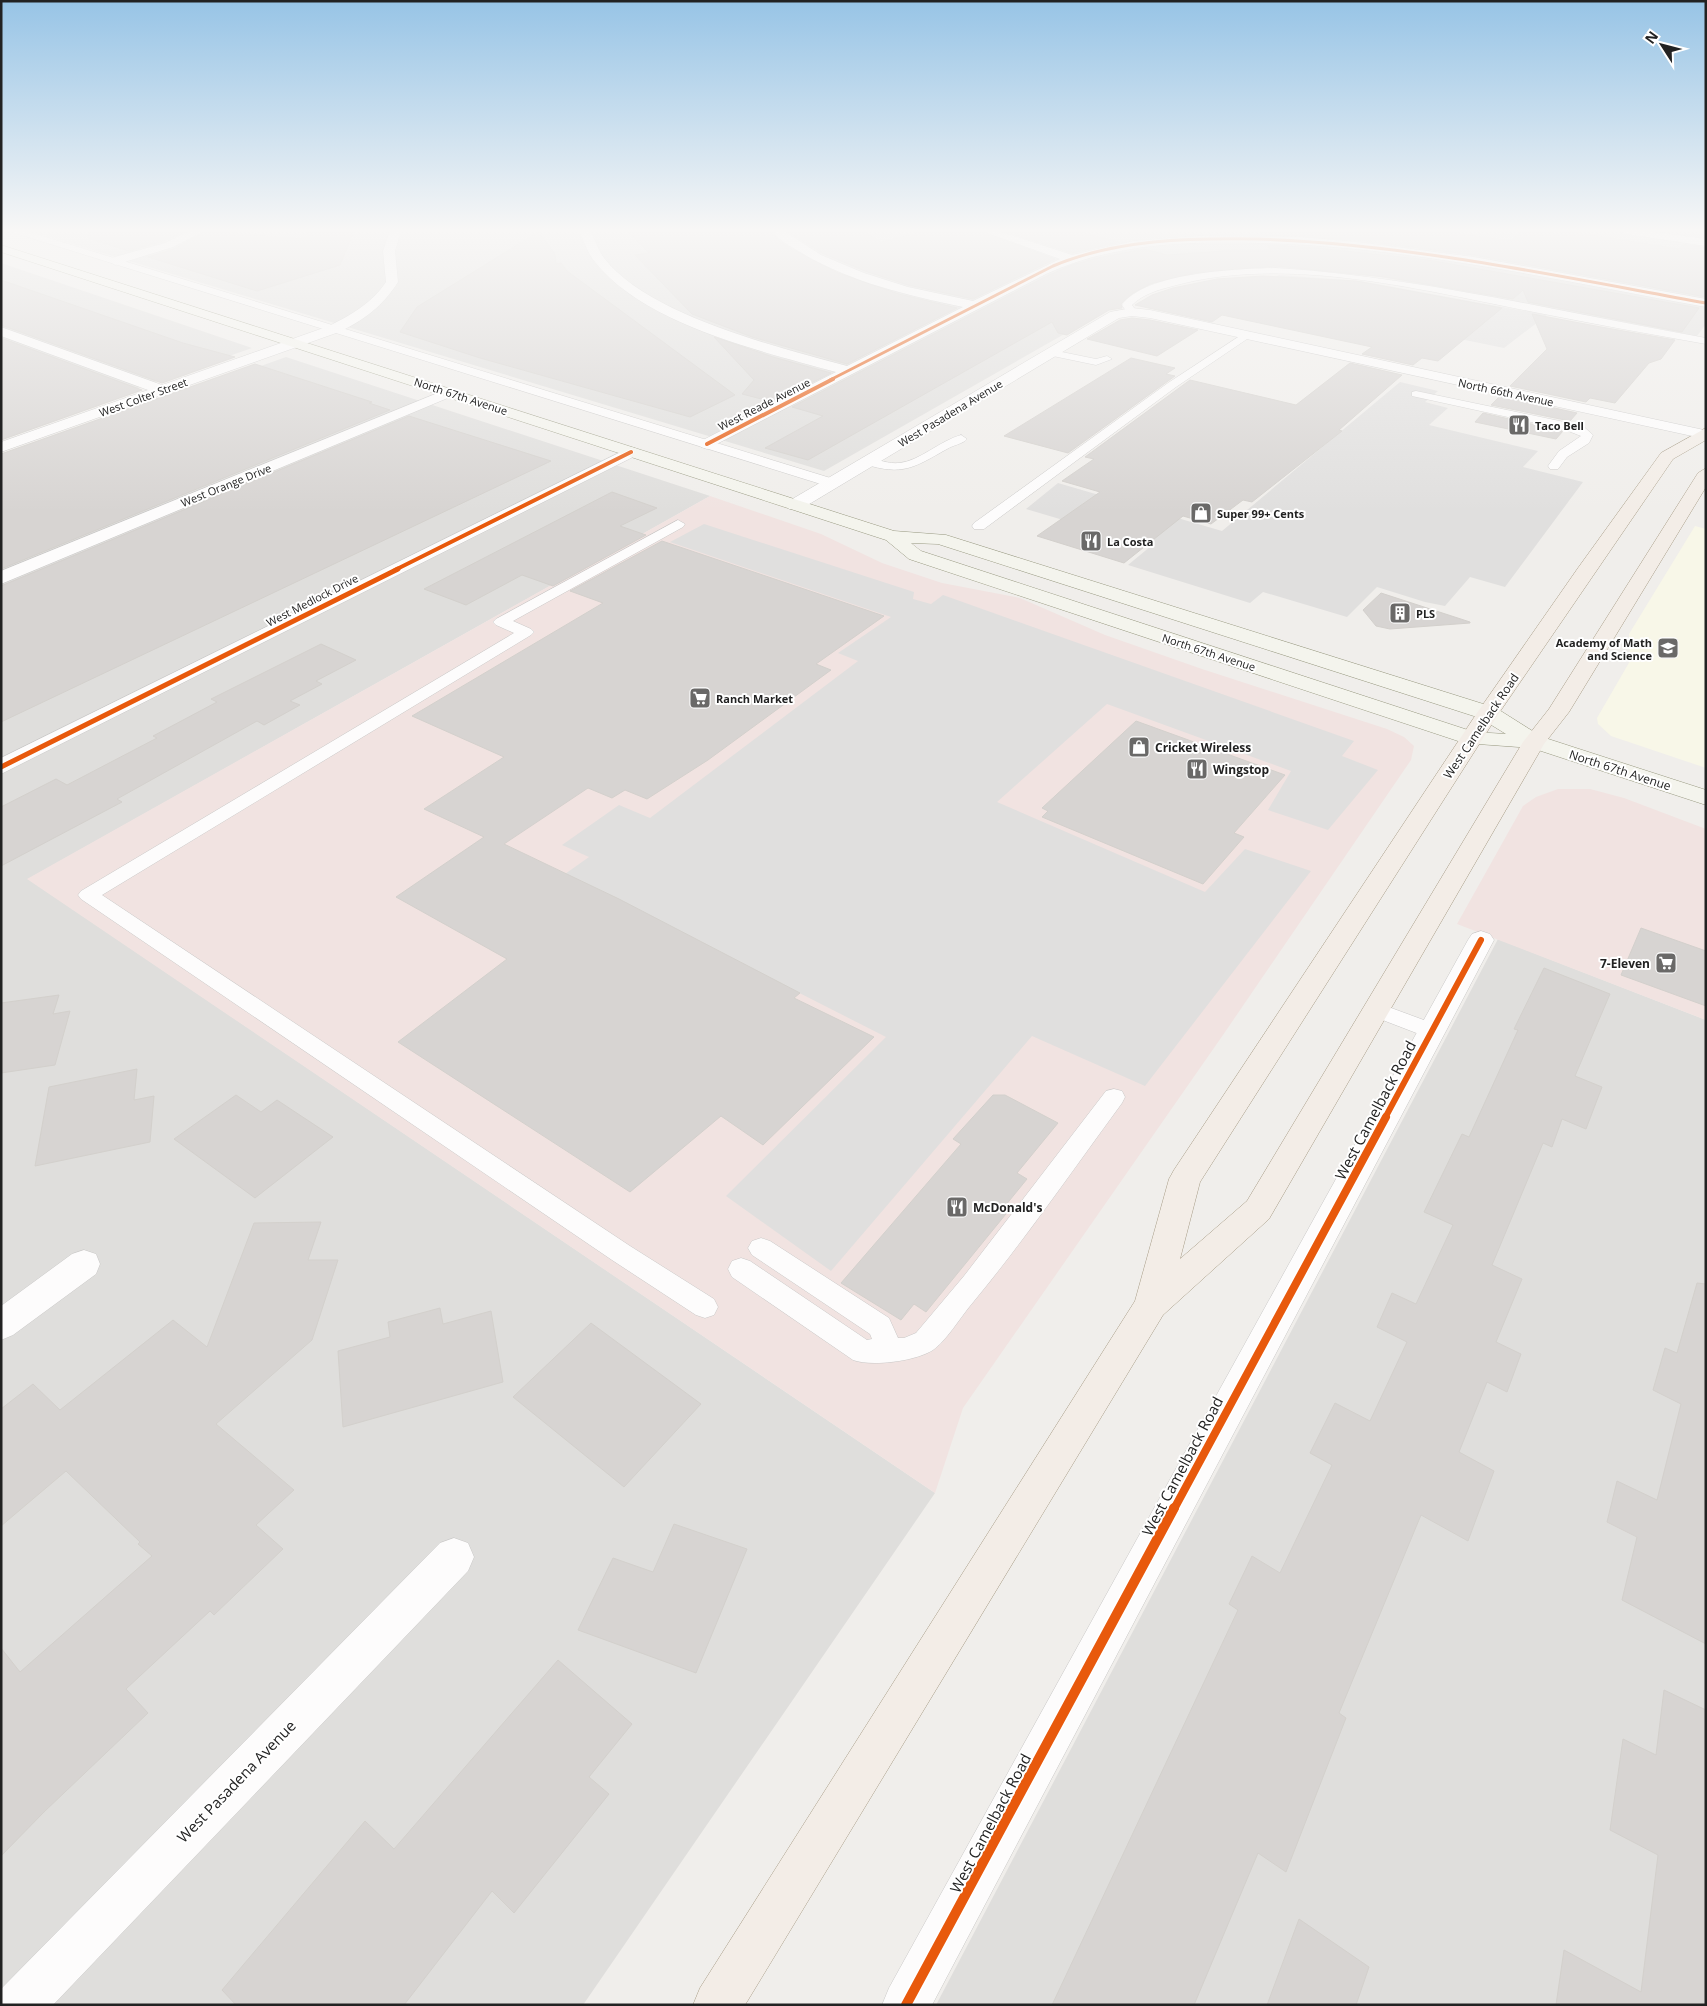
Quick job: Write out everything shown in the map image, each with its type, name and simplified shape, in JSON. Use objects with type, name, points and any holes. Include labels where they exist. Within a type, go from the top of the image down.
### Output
[{"type":"main road","name":"North 67th Avenue","points":[[240,325],[892,536],[940,539],[1488,713],[1534,742],[1706,798]]},
{"type":"main road","name":"West Camelback Road","points":[[1151,1305],[1185,1179],[1488,713],[1667,456],[1705,437]]},
{"type":"main road","name":"West Camelback Road","points":[[717,2005],[1151,1305],[1258,1210],[1534,742],[1558,712],[1706,474]]},
{"type":"main road","name":"North 67th Avenue","points":[[892,536],[915,555],[1472,738],[1534,742]]},
{"type":"street","name":"West Colter Street","points":[[1,447],[342,325]]},
{"type":"street","points":[[701,325],[850,371]]},
{"type":"street","name":"West Reade Avenue","points":[[708,444],[936,325]]},
{"type":"street","name":"West Pasadena Avenue","points":[[796,505],[1099,325]]},
{"type":"street","name":"North 66th Avenue","points":[[1199,325],[1705,437]]},
{"type":"street","points":[[1,331],[162,390]]},
{"type":"street","name":"West Orange Drive","points":[[1,578],[450,392]]},
{"type":"street","name":"West Medlock Drive","points":[[1,767],[631,452]]},
{"type":"street","name":"West Camelback Road","points":[[906,2005],[1481,940]]},
{"type":"street","points":[[1,1325],[84,1264]]},
{"type":"street","name":"West Pasadena Avenue","points":[[19,2005],[454,1557]]},
{"type":"lane","points":[[320,325],[832,483]]},
{"type":"lane","points":[[1617,325],[1706,341]]},
{"type":"lane","points":[[979,526],[1156,396],[1246,335]]},
{"type":"lane","points":[[1052,353],[1090,365],[1107,359]]},
{"type":"lane","points":[[1416,394],[1565,426],[1580,430],[1587,435],[1585,440],[1563,454],[1554,466]]},
{"type":"lane","points":[[868,462],[891,467],[909,465],[943,444],[961,439]]},
{"type":"lane","points":[[678,524],[501,622],[526,632],[88,895],[613,1248],[704,1307]]},
{"type":"lane","points":[[1375,1009],[1432,1031]]},
{"type":"lane","points":[[741,1269],[863,1352],[890,1349],[906,1350],[925,1340],[973,1284],[1114,1097]]},
{"type":"lane","points":[[761,1248],[880,1326],[890,1349]]},
{"type":"shaded area","points":[[1,325],[183,325],[252,348],[1,436]]},
{"type":"shaded area","points":[[340,325],[1081,325],[824,471]]},
{"type":"shaded area","points":[[1390,325],[1534,325],[1504,348]]},
{"type":"shaded area","points":[[1636,325],[1706,325],[1697,336]]},
{"type":"shaded area","points":[[286,357],[710,496],[28,879],[935,1493],[583,2005],[1,2005],[1,459]]},
{"type":"shaded area","points":[[1400,382],[1438,391],[1425,402],[1448,408],[1429,425],[1538,451],[1523,467],[1583,482],[1505,587],[1470,577],[1445,606],[1425,602],[1377,587],[1347,617],[1263,592],[1250,603],[1128,565],[1151,546],[1026,509],[1058,483],[1222,531]]},
{"type":"shaded area","points":[[710,496],[821,534],[882,563],[942,583],[1020,598],[1105,635],[1202,669],[1387,729],[1404,737],[1414,746],[1411,760],[1223,1035],[963,1408],[935,1493],[27,879]]},
{"type":"shaded area","points":[[704,524],[914,592],[913,599],[931,604],[943,595],[1354,741],[1342,756],[1378,770],[1328,830],[1268,810],[1291,771],[1107,704],[997,802],[1205,892],[1245,849],[1311,871],[1145,1086],[1032,1036],[831,1271],[726,1196],[886,1037],[565,874],[589,857],[562,845],[619,805],[650,818],[858,661],[838,653],[891,617],[670,542]]},
{"type":"shaded area","name":"Academy of Math and Science","points":[[1695,526],[1706,529],[1706,768],[1611,736],[1598,724],[1597,718],[1630,661],[1629,634]]},
{"type":"shaded area","points":[[1558,789],[1590,789],[1624,798],[1706,829],[1706,1020],[1457,924],[1523,806],[1536,797]]},
{"type":"shaded area","points":[[1498,939],[1706,1020],[1706,2005],[936,2005]]},
{"type":"building","points":[[1,325],[130,325],[183,343],[235,357],[162,383]]},
{"type":"building","points":[[405,325],[640,325],[735,395],[690,417],[480,358],[400,332]]},
{"type":"building","points":[[720,325],[924,325],[847,364],[752,337]]},
{"type":"building","points":[[952,325],[1047,325],[808,460],[765,448],[823,416],[792,407]]},
{"type":"building","points":[[1053,325],[1084,325],[1067,335],[1058,333]]},
{"type":"building","points":[[1112,325],[1172,325],[1198,330],[1157,356],[1087,339]]},
{"type":"building","points":[[1267,325],[1482,325],[1438,361],[1422,358],[1413,365],[1362,354],[1372,347]]},
{"type":"building","points":[[1537,325],[1588,325],[1675,340],[1661,359],[1649,363],[1615,403],[1590,398],[1586,402],[1510,386],[1547,349]]},
{"type":"building","points":[[1644,325],[1687,325],[1682,332]]},
{"type":"building","points":[[714,337],[773,357],[831,373],[773,402],[742,394],[754,380]]},
{"type":"building","points":[[1,338],[142,390],[1,440]]},
{"type":"building","points":[[1131,358],[1175,368],[1166,374],[1175,376],[1068,453],[1004,436]]},
{"type":"building","points":[[1350,363],[1402,375],[1339,430],[1342,431],[1252,502],[1243,500],[1211,524],[1183,516],[1124,563],[1037,536],[1100,492],[1062,481],[1094,459],[1085,457],[1190,380],[1296,405]]},
{"type":"building","points":[[255,364],[372,402],[369,403],[390,410],[1,569],[1,454]]},
{"type":"building","points":[[1500,396],[1577,413],[1570,421],[1491,405]]},
{"type":"building","name":"Taco Bell","points":[[1483,413],[1563,431],[1556,439],[1475,422]]},
{"type":"building","points":[[409,416],[551,461],[1,722],[1,586]]},
{"type":"building","points":[[612,492],[657,508],[620,526],[646,535],[553,586],[522,575],[466,605],[424,589]]},
{"type":"building","points":[[662,541],[884,616],[816,664],[831,670],[708,760],[647,799],[625,790],[612,798],[588,788],[504,844],[619,899],[800,993],[794,998],[874,1037],[763,1145],[721,1116],[630,1192],[398,1042],[507,959],[396,897],[484,837],[424,809],[504,757],[412,716],[603,603],[570,591]]},
{"type":"building","name":"PLS","points":[[1381,593],[1470,623],[1390,629],[1376,626],[1363,610]]},
{"type":"building","points":[[321,644],[356,660],[316,681],[322,684],[290,701],[300,705],[264,725],[257,721],[117,799],[122,802],[1,866],[1,807],[56,779],[67,785],[157,738],[153,736],[217,702],[211,699]]},
{"type":"building","points":[[1136,721],[1285,775],[1234,833],[1244,837],[1203,884],[1042,817],[1048,811],[1042,808]]},
{"type":"building","name":"7-Eleven","points":[[1641,928],[1706,951],[1706,1006],[1621,975]]},
{"type":"building","points":[[1544,968],[1610,994],[1575,1076],[1602,1087],[1586,1129],[1562,1119],[1552,1147],[1543,1143],[1492,1265],[1522,1279],[1496,1342],[1521,1354],[1507,1392],[1487,1382],[1459,1452],[1494,1471],[1468,1541],[1421,1515],[1339,1713],[1346,1718],[1286,1872],[1258,1853],[1194,2005],[1052,2005],[1238,1610],[1229,1604],[1252,1556],[1280,1573],[1332,1465],[1310,1453],[1335,1403],[1370,1421],[1407,1342],[1377,1327],[1392,1293],[1416,1304],[1453,1225],[1424,1212],[1462,1134],[1469,1137],[1518,1030],[1514,1029]]},
{"type":"building","points":[[59,995],[53,1014],[70,1011],[55,1065],[1,1073],[1,1003]]},
{"type":"building","points":[[137,1069],[134,1100],[154,1096],[150,1142],[35,1166],[49,1087]]},
{"type":"building","points":[[236,1095],[261,1112],[277,1100],[333,1137],[255,1198],[174,1139]]},
{"type":"building","name":"McDonald's","points":[[993,1095],[1005,1095],[1058,1123],[1017,1173],[1027,1179],[1005,1206],[1010,1209],[926,1312],[914,1304],[901,1320],[841,1283],[961,1144],[953,1139]]},
{"type":"building","points":[[321,1222],[308,1260],[338,1260],[312,1340],[216,1424],[294,1490],[256,1525],[283,1549],[214,1615],[210,1611],[126,1689],[148,1713],[44,1812],[1,1856],[1,1648],[20,1672],[152,1556],[138,1544],[140,1542],[66,1471],[1,1526],[1,1409],[33,1384],[60,1410],[173,1320],[207,1347],[254,1223]]},
{"type":"building","points":[[1697,1283],[1706,1284],[1706,1644],[1622,1600],[1637,1537],[1607,1522],[1617,1481],[1657,1500],[1681,1404],[1653,1390],[1665,1348],[1677,1353]]},
{"type":"building","points":[[440,1308],[443,1324],[491,1311],[503,1382],[343,1427],[338,1351],[390,1337],[388,1322]]},
{"type":"building","points":[[591,1323],[701,1404],[624,1487],[513,1397]]},
{"type":"building","points":[[674,1524],[747,1549],[696,1673],[578,1630],[613,1558],[653,1572]]},
{"type":"building","points":[[558,1660],[632,1724],[589,1777],[609,1794],[514,1913],[492,1891],[404,2005],[236,2005],[222,1990],[365,1821],[394,1849]]},
{"type":"building","points":[[1664,1690],[1706,1710],[1706,2005],[1556,2005],[1564,1950],[1641,1992],[1658,1855],[1610,1830],[1623,1739],[1656,1755]]},
{"type":"building","points":[[1299,1919],[1369,1967],[1356,2005],[1267,2005]]},
{"type":"cycle path","points":[[707,444],[938,325]]},
{"type":"cycle path","points":[[1,767],[631,452]]},
{"type":"cycle path","points":[[906,2005],[1481,940]]},
{"type":"place","name":"Taco Bell","points":[[1519,425]]},
{"type":"place","name":"Super 99+ Cents","points":[[1201,513]]},
{"type":"place","name":"La Costa","points":[[1091,541]]},
{"type":"place","name":"PLS","points":[[1400,613]]},
{"type":"place","name":"Academy of Math and Science","points":[[1668,648]]},
{"type":"place","name":"Ranch Market","points":[[700,698]]},
{"type":"place","name":"Cricket Wireless","points":[[1139,747]]},
{"type":"place","name":"Wingstop","points":[[1197,769]]},
{"type":"place","name":"7-Eleven","points":[[1666,963]]},
{"type":"place","name":"McDonald's","points":[[957,1207]]}]
